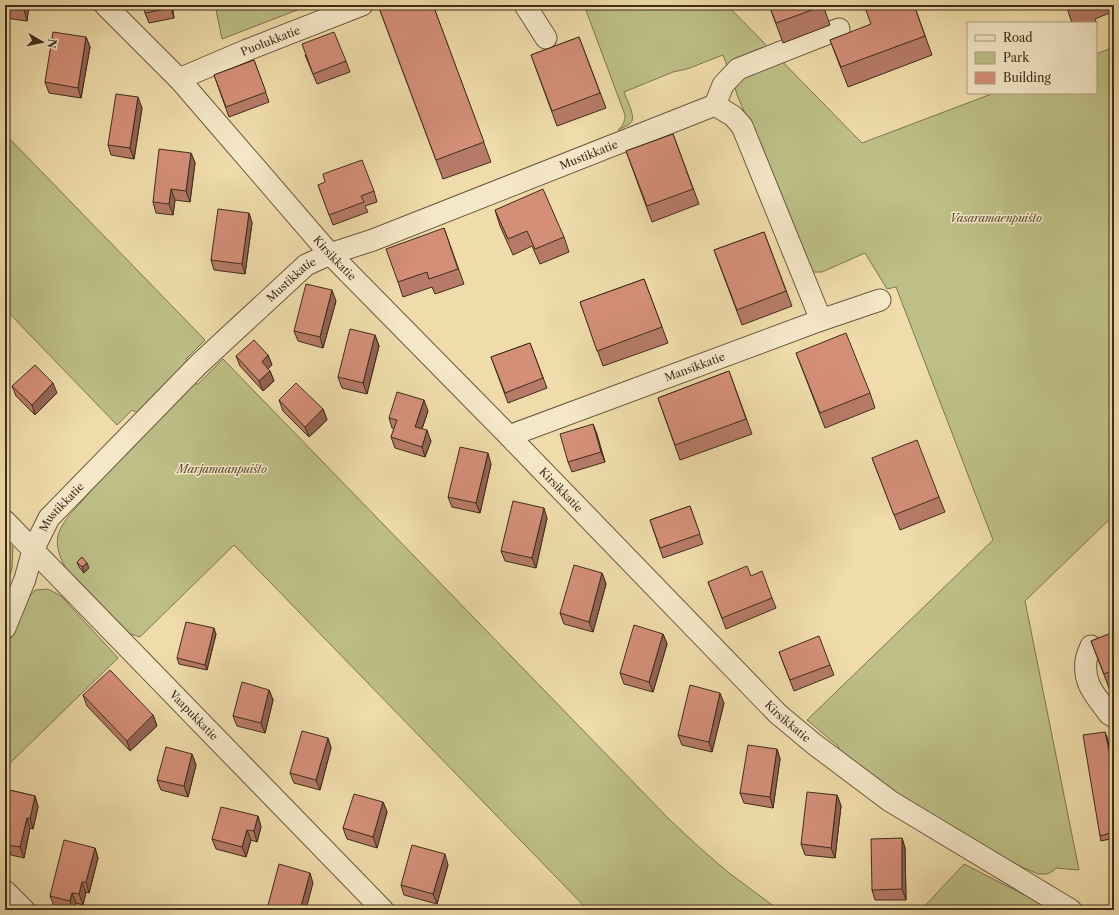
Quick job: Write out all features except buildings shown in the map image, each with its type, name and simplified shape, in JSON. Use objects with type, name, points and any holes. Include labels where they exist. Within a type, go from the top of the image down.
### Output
[{"type":"street","name":"Kirsikkatie","points":[[105,5],[179,79],[330,254],[509,436],[778,714],[814,744],[890,801],[1071,910]]},
{"type":"street","name":"Puolukkatie","points":[[179,79],[247,50],[362,5]]},
{"type":"street","points":[[525,5],[546,38]]},
{"type":"street","points":[[821,320],[742,126],[734,116],[715,105],[723,84],[738,69],[839,29]]},
{"type":"street","name":"Mustikkatie","points":[[5,628],[25,579],[33,550],[49,518],[199,364],[306,265],[330,254],[373,240],[715,105]]},
{"type":"street","name":"Mansikkatie","points":[[509,436],[821,320],[880,300]]},
{"type":"street","name":"Vaapukkatie","points":[[5,520],[383,910]]},
{"type":"street","points":[[1091,646],[1086,661],[1088,685],[1109,714],[1114,717]]},
{"type":"street","points":[[5,891],[24,910]]},
{"type":"green space","points":[[215,5],[310,5],[222,39]]},
{"type":"green space","name":"Vasaramäenpuisto","points":[[584,5],[727,5],[862,143],[991,94],[1097,94],[1097,54],[1114,47],[1114,515],[1025,601],[1079,870],[1056,868],[1047,874],[1038,874],[995,853],[903,797],[840,753],[838,746],[807,720],[993,540],[896,287],[887,289],[865,253],[822,272],[813,272],[809,270],[771,173],[737,95],[723,55],[687,69],[673,72],[624,92],[633,118],[630,124],[618,130],[625,119],[625,115]]},
{"type":"green space","points":[[5,134],[205,340],[186,359],[188,365],[138,413],[132,410],[117,425],[5,309]]},
{"type":"green space","name":"Marjamaanpuisto","points":[[223,359],[670,820],[729,873],[779,910],[588,910],[234,545],[140,637],[128,633],[69,573],[59,552],[57,541],[58,535],[67,519],[95,486],[137,441],[194,384],[198,384]]},
{"type":"green space","points":[[5,541],[13,547],[12,569],[5,587]]},
{"type":"green space","points":[[48,589],[61,596],[118,658],[5,768],[5,652],[26,601],[35,590]]},
{"type":"green space","points":[[964,864],[1046,906],[1051,910],[921,910]]}]
